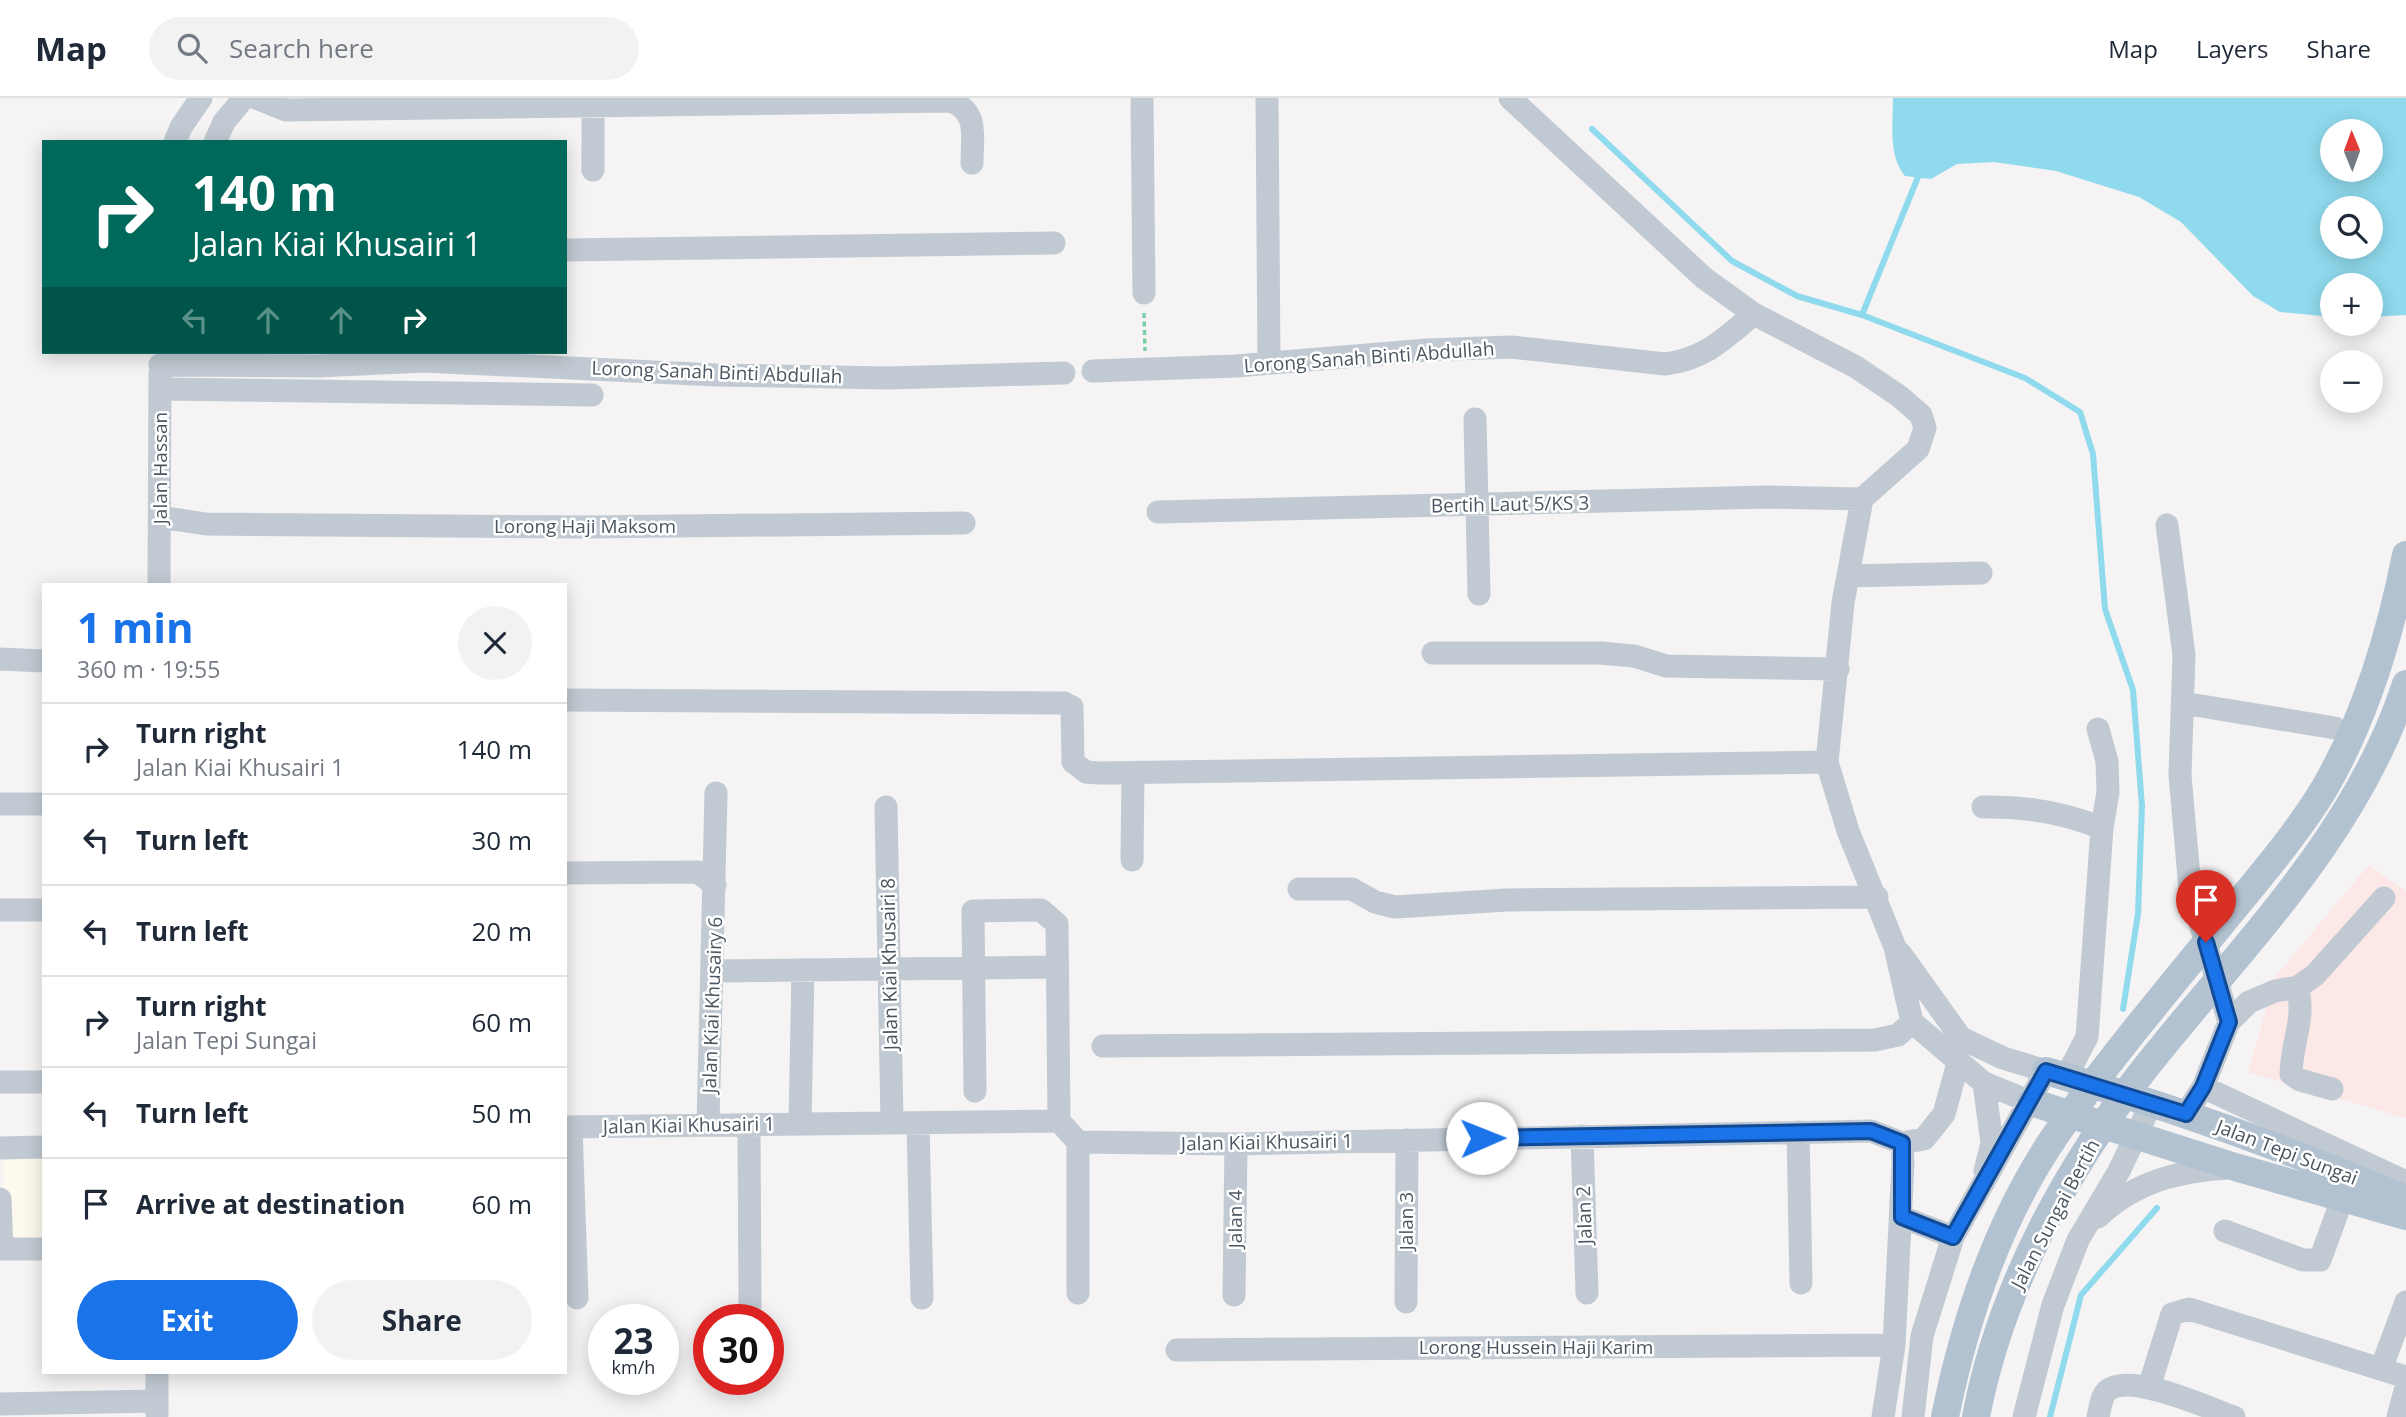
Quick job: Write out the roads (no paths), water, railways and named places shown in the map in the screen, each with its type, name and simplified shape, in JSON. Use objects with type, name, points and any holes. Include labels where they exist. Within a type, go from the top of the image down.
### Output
[{"type":"main road","name":"Jalan Sungai Bertih","points":[[1945,1417],[1980,1290],[2010,1214],[2056,1134],[2122,1046],[2265,870],[2323,789],[2361,714],[2395,607],[2406,555]]},
{"type":"main road","name":"Jalan Sungai Bertih","points":[[1976,1417],[1981,1390],[2010,1300],[2047,1221],[2088,1147],[2144,1069],[2295,887],[2353,804],[2396,715],[2406,684]]},
{"type":"main road","name":"Jalan Tepi Sungai","points":[[2056,1074],[2186,1114],[2331,1167],[2406,1199]]},
{"type":"main road","name":"Jalan Tepi Sungai","points":[[2031,1102],[2235,1167],[2406,1216]]},
{"type":"street","points":[[176,140],[181,127],[201,98]]},
{"type":"street","points":[[216,140],[224,122],[244,98]]},
{"type":"street","points":[[256,98],[286,110],[593,107],[631,102],[951,101],[964,106],[972,118],[972,163]]},
{"type":"street","points":[[1142,98],[1144,293]]},
{"type":"street","points":[[1267,98],[1269,363]]},
{"type":"street","points":[[1510,98],[1704,278],[1754,314],[1856,367],[1899,396],[1921,415],[1925,428],[1918,450],[1862,499],[1848,576],[1827,762],[1848,831],[1895,947],[1912,1022],[1984,1083],[2031,1102]]},
{"type":"street","points":[[593,107],[593,170]]},
{"type":"street","points":[[567,250],[1054,243]]},
{"type":"street","name":"Lorong Sanah Binti Abdullah","points":[[1093,372],[1511,347],[1665,364],[1690,361],[1710,350],[1754,314]]},
{"type":"street","name":"Lorong Sanah Binti Abdullah","points":[[165,361],[198,366],[306,366],[424,360],[716,375],[888,378],[1064,373]]},
{"type":"street","name":"Jalan Hassan","points":[[159,583],[169,519],[160,389],[165,361]]},
{"type":"street","points":[[160,389],[592,395]]},
{"type":"street","points":[[1475,419],[1479,594]]},
{"type":"street","name":"Bertih Laut 5/KS 3","points":[[1158,512],[1767,497],[1862,499]]},
{"type":"street","name":"Lorong Haji Maksom","points":[[169,519],[206,524],[598,527],[964,523]]},
{"type":"street","points":[[2167,525],[2184,655],[2180,775],[2190,888],[2229,1022]]},
{"type":"street","points":[[1848,576],[1981,573]]},
{"type":"street","points":[[1433,653],[1600,653],[1625,654],[1666,666],[1838,668]]},
{"type":"street","points":[[0,659],[42,661]]},
{"type":"street","points":[[567,701],[1064,703],[1072,707],[1073,762],[1086,772],[1827,762]]},
{"type":"street","points":[[2183,703],[2335,728]]},
{"type":"street","points":[[1913,1417],[1922,1336],[1953,1237],[2031,1102],[2087,1037],[2102,828],[2108,792],[2107,761],[2098,729]]},
{"type":"street","points":[[1132,860],[1133,773]]},
{"type":"street","name":"Jalan Kiai Khusairy 6","points":[[708,1124],[716,886],[716,793]]},
{"type":"street","points":[[0,804],[42,804]]},
{"type":"street","name":"Jalan Kiai Khusairi 8","points":[[886,807],[892,1121]]},
{"type":"street","points":[[1983,807],[2022,807],[2081,819],[2102,828]]},
{"type":"street","points":[[567,873],[698,872],[716,886]]},
{"type":"street","points":[[1299,889],[1352,889],[1376,902],[1395,907],[1507,900],[1877,897]]},
{"type":"street","points":[[2186,1114],[2203,1087],[2229,1022],[2249,1002],[2275,991],[2298,987],[2315,975],[2384,898]]},
{"type":"street","points":[[0,909],[42,910]]},
{"type":"street","points":[[975,1091],[973,911],[1041,910],[1056,924],[1059,1121],[1078,1142],[1078,1293]]},
{"type":"street","points":[[1895,947],[1961,1038],[2003,1058],[2056,1074]]},
{"type":"street","points":[[713,971],[1057,967]]},
{"type":"street","points":[[800,1124],[803,970]]},
{"type":"street","points":[[2298,987],[2303,1013],[2292,1054],[2291,1074],[2300,1080],[2332,1089]]},
{"type":"street","points":[[1102,1046],[1875,1040],[1898,1035],[1912,1022]]},
{"type":"street","points":[[1884,1417],[1894,1345],[1902,1217],[1902,1143],[1924,1139],[1944,1114],[1958,1063]]},
{"type":"street","points":[[0,1082],[42,1082]]},
{"type":"street","points":[[1981,1191],[1992,1143],[1984,1083]]},
{"type":"street","points":[[2203,1087],[2406,1182]]},
{"type":"street","points":[[2024,1417],[2053,1305],[2078,1240],[2119,1171],[2152,1102]]},
{"type":"street","name":"Jalan Kiai Khusairi 1","points":[[568,1127],[1059,1121]]},
{"type":"street","points":[[918,1122],[922,1298]]},
{"type":"street","points":[[749,1125],[750,1304]]},
{"type":"street","points":[[568,1127],[577,1298]]},
{"type":"street","name":"Jalan Kiai Khusairi 1","points":[[1078,1142],[1236,1143],[1871,1131],[1902,1143]]},
{"type":"street","points":[[1798,1132],[1801,1283]]},
{"type":"street","name":"Jalan 2","points":[[1581,1136],[1587,1293]]},
{"type":"street","name":"Jalan 3","points":[[1406,1303],[1407,1140]]},
{"type":"street","name":"Jalan 4","points":[[1234,1295],[1236,1143]]},
{"type":"street","points":[[0,1148],[42,1147]]},
{"type":"street","points":[[2078,1240],[2117,1199],[2144,1184],[2186,1171],[2235,1167]]},
{"type":"street","name":"Jalan Tepi Sungai","points":[[2225,1231],[2303,1260],[2319,1260],[2343,1197]]},
{"type":"street","points":[[0,1199],[1,1249],[42,1249]]},
{"type":"street","points":[[1902,1217],[1953,1237]]},
{"type":"street","points":[[2381,1369],[2406,1302]]},
{"type":"street","points":[[2149,1388],[2172,1314],[2189,1309],[2406,1377]]},
{"type":"street","name":"Lorong Hussein Haji Karim","points":[[1177,1350],[1894,1345]]},
{"type":"street","points":[[0,1404],[157,1409],[157,1374]]},
{"type":"street","points":[[2098,1417],[2105,1393],[2115,1386],[2149,1388],[2234,1417]]},
{"type":"street","points":[[2398,1417],[2406,1387]]},
{"type":"water","points":[[1893,98],[2406,98],[2406,315],[2383,316],[2383,273],[2320,273],[2320,316],[2280,312],[2253,296],[2181,222],[2139,197],[2056,171],[1994,162],[1957,164],[1931,179],[1905,176],[1896,159],[1892,128]]},
{"type":"waterway","points":[[1592,129],[1732,261],[1797,296],[1862,315]]},
{"type":"waterway","points":[[1920,172],[1862,315],[2025,378],[2080,412],[2093,454],[2105,609],[2133,690],[2142,806],[2138,914],[2123,1009]]},
{"type":"waterway","points":[[2050,1417],[2081,1295],[2157,1208]]}]
